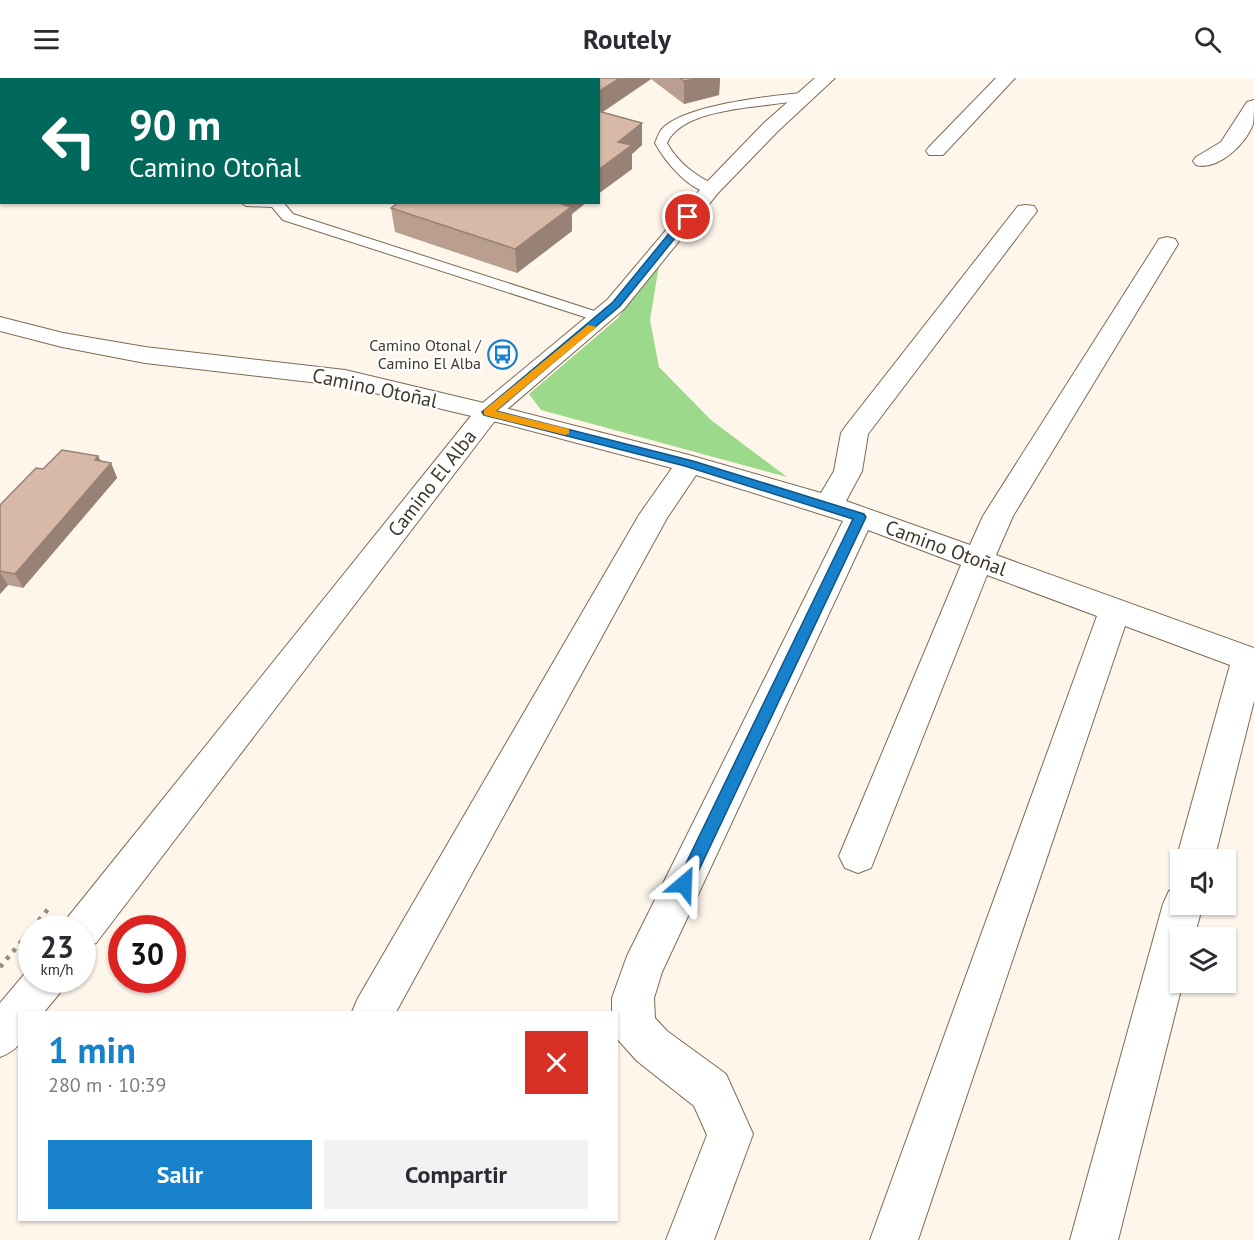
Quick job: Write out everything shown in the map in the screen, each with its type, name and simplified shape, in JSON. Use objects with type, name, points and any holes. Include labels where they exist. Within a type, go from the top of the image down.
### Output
[{"type":"street","name":"Camino El Alba","points":[[94,915],[488,412],[602,318],[632,286],[711,189],[802,97],[826,78]]},
{"type":"street","points":[[936,151],[1006,78]]},
{"type":"street","points":[[1203,161],[1219,156],[1234,142],[1254,106]]},
{"type":"street","points":[[690,1240],[730,1134],[710,1090],[652,1046],[634,1026],[633,998],[844,511],[855,433],[1026,211]]},
{"type":"street","points":[[858,856],[998,516],[1167,244]]},
{"type":"street","name":"Camino Otoñal","points":[[0,324],[62,340],[145,355],[345,378],[688,464],[844,511],[1251,660]]},
{"type":"street","points":[[374,1011],[654,515],[688,464]]},
{"type":"street","points":[[894,1240],[1115,610]]},
{"type":"street","points":[[1198,849],[1251,660]]},
{"type":"street","points":[[1094,1240],[1180,915]]},
{"type":"street","points":[[20,1011],[34,993]]},
{"type":"street","points":[[0,1036],[18,1013]]},
{"type":"lane","points":[[711,189],[684,173],[670,161],[661,143],[664,135],[683,119],[765,101],[802,97]]},
{"type":"lane","points":[[277,204],[288,217],[602,318]]},
{"type":"path","points":[[0,967],[18,946]]},
{"type":"green space","points":[[660,259],[650,320],[659,367],[711,420],[787,477],[541,410],[529,394],[618,318]]},
{"type":"building","points":[[600,78],[620,78],[600,91]]},
{"type":"building","points":[[680,78],[700,78],[684,81]]},
{"type":"building","points":[[600,112],[642,123],[618,142],[632,145],[600,169]]},
{"type":"building","points":[[396,204],[562,204],[571,207],[515,249],[391,208]]},
{"type":"building","points":[[62,450],[98,456],[95,460],[111,463],[15,574],[0,571],[0,505],[36,468],[43,469]]},
{"type":"slow traffic","points":[[565,431],[488,412],[592,327]]},
{"type":"place","name":"Camino Otonal / Camino El Alba","points":[[502,354]]},
{"type":"route","points":[[684,884],[860,517],[829,505],[688,464],[488,412],[586,332],[616,304],[688,217]]}]
